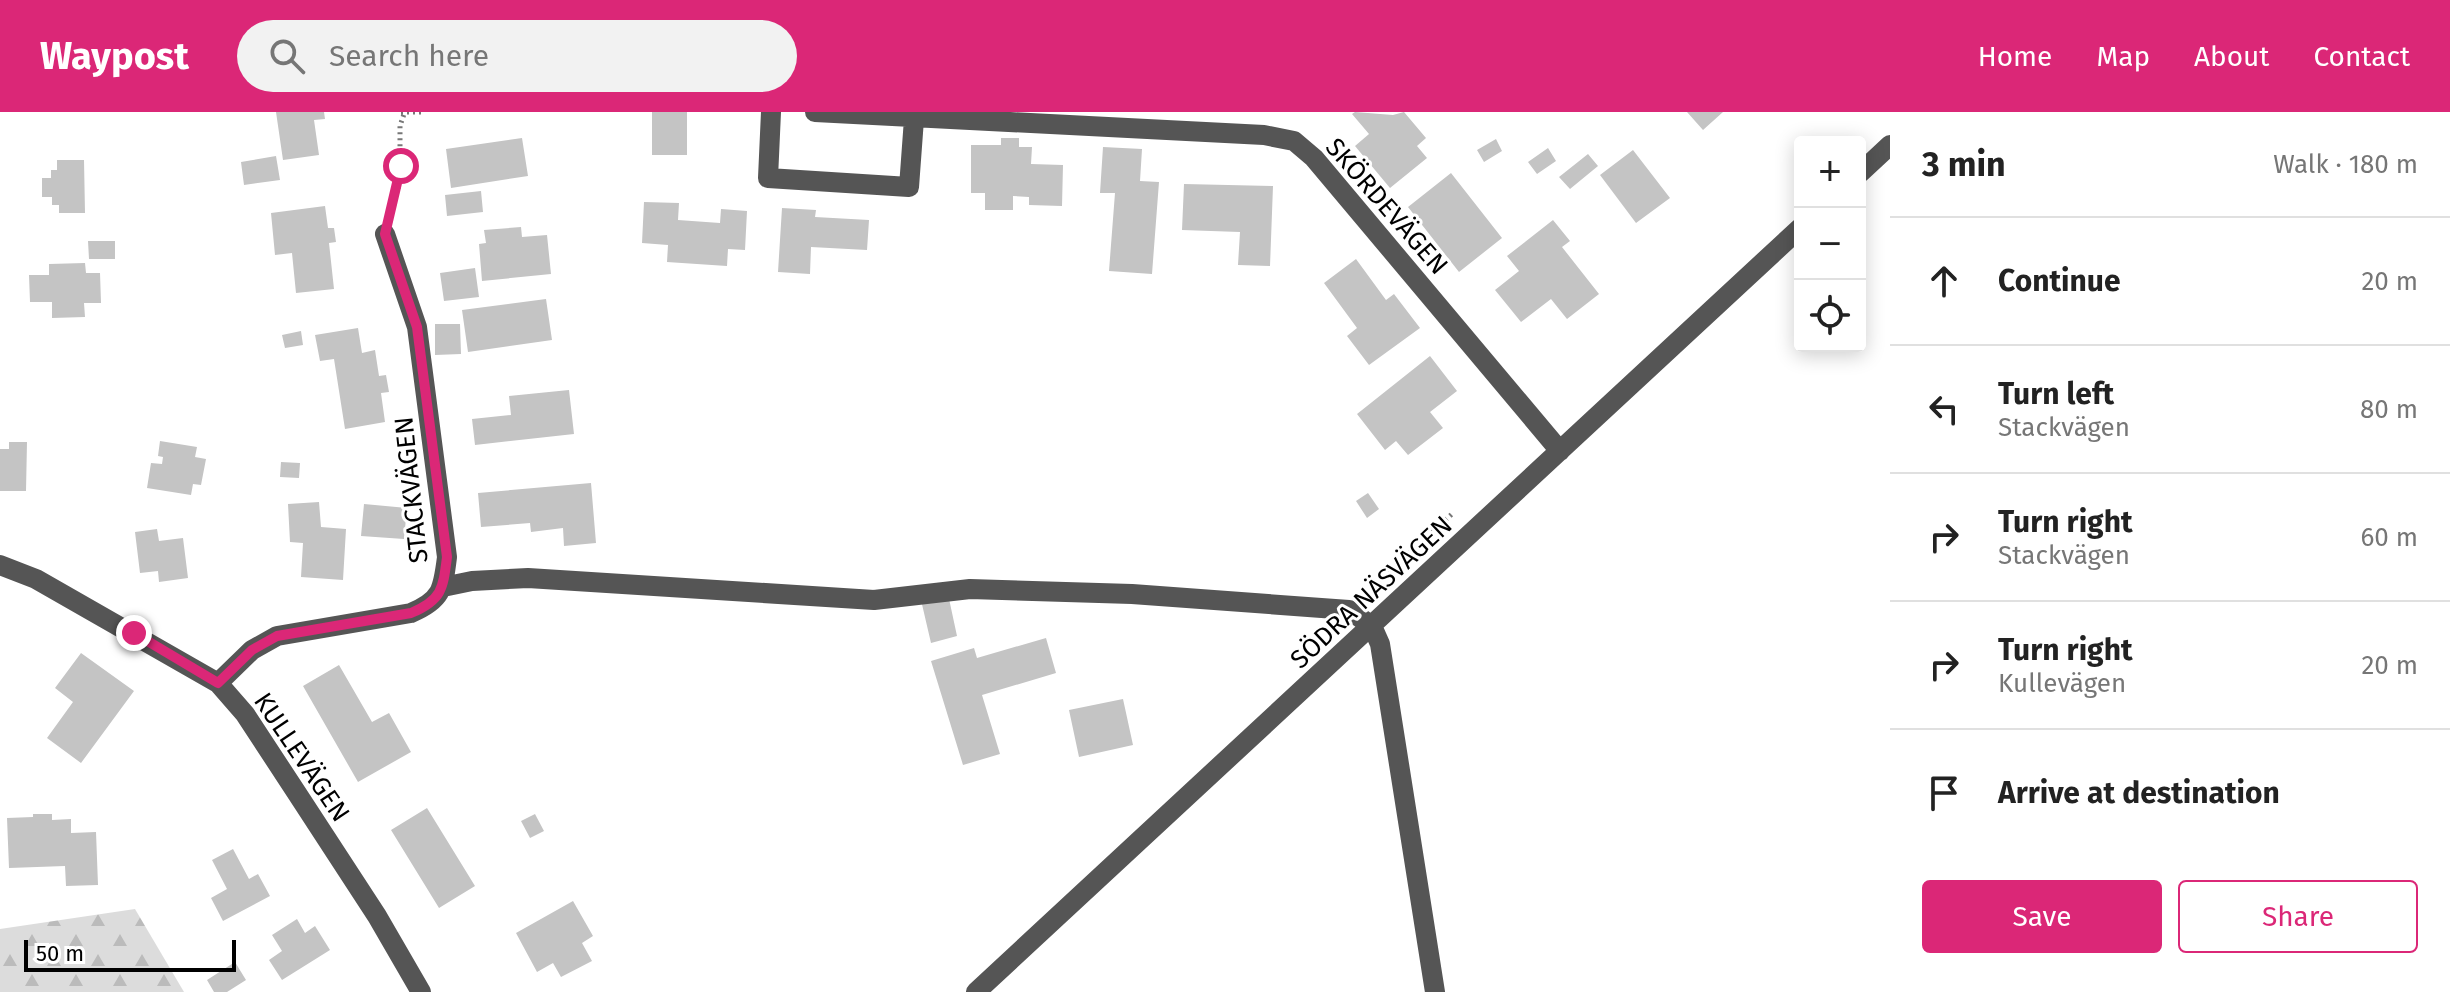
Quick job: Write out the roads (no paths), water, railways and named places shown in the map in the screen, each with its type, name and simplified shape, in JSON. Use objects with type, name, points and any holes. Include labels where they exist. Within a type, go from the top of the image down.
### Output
[{"type":"street","points":[[771,112],[768,178],[909,187],[914,119]]},
{"type":"street","name":"SKÖRDEVÄGEN","points":[[815,112],[1264,135],[1294,141],[1314,158],[1560,451]]},
{"type":"street","points":[[1866,167],[1890,145]]},
{"type":"street","name":"STACKVÄGEN","points":[[218,683],[252,650],[277,636],[411,613],[432,604],[443,587],[447,557],[417,327],[385,234]]},
{"type":"street","name":"SÖDRA NÄSVÄGEN","points":[[976,992],[1794,234]]},
{"type":"street","name":"KULLEVÄGEN","points":[[0,565],[36,579],[218,683],[245,714],[377,916],[421,992]]},
{"type":"street","points":[[443,587],[472,581],[528,578],[874,600],[970,589],[1132,594],[1349,610],[1372,626],[1380,644],[1435,992]]}]
